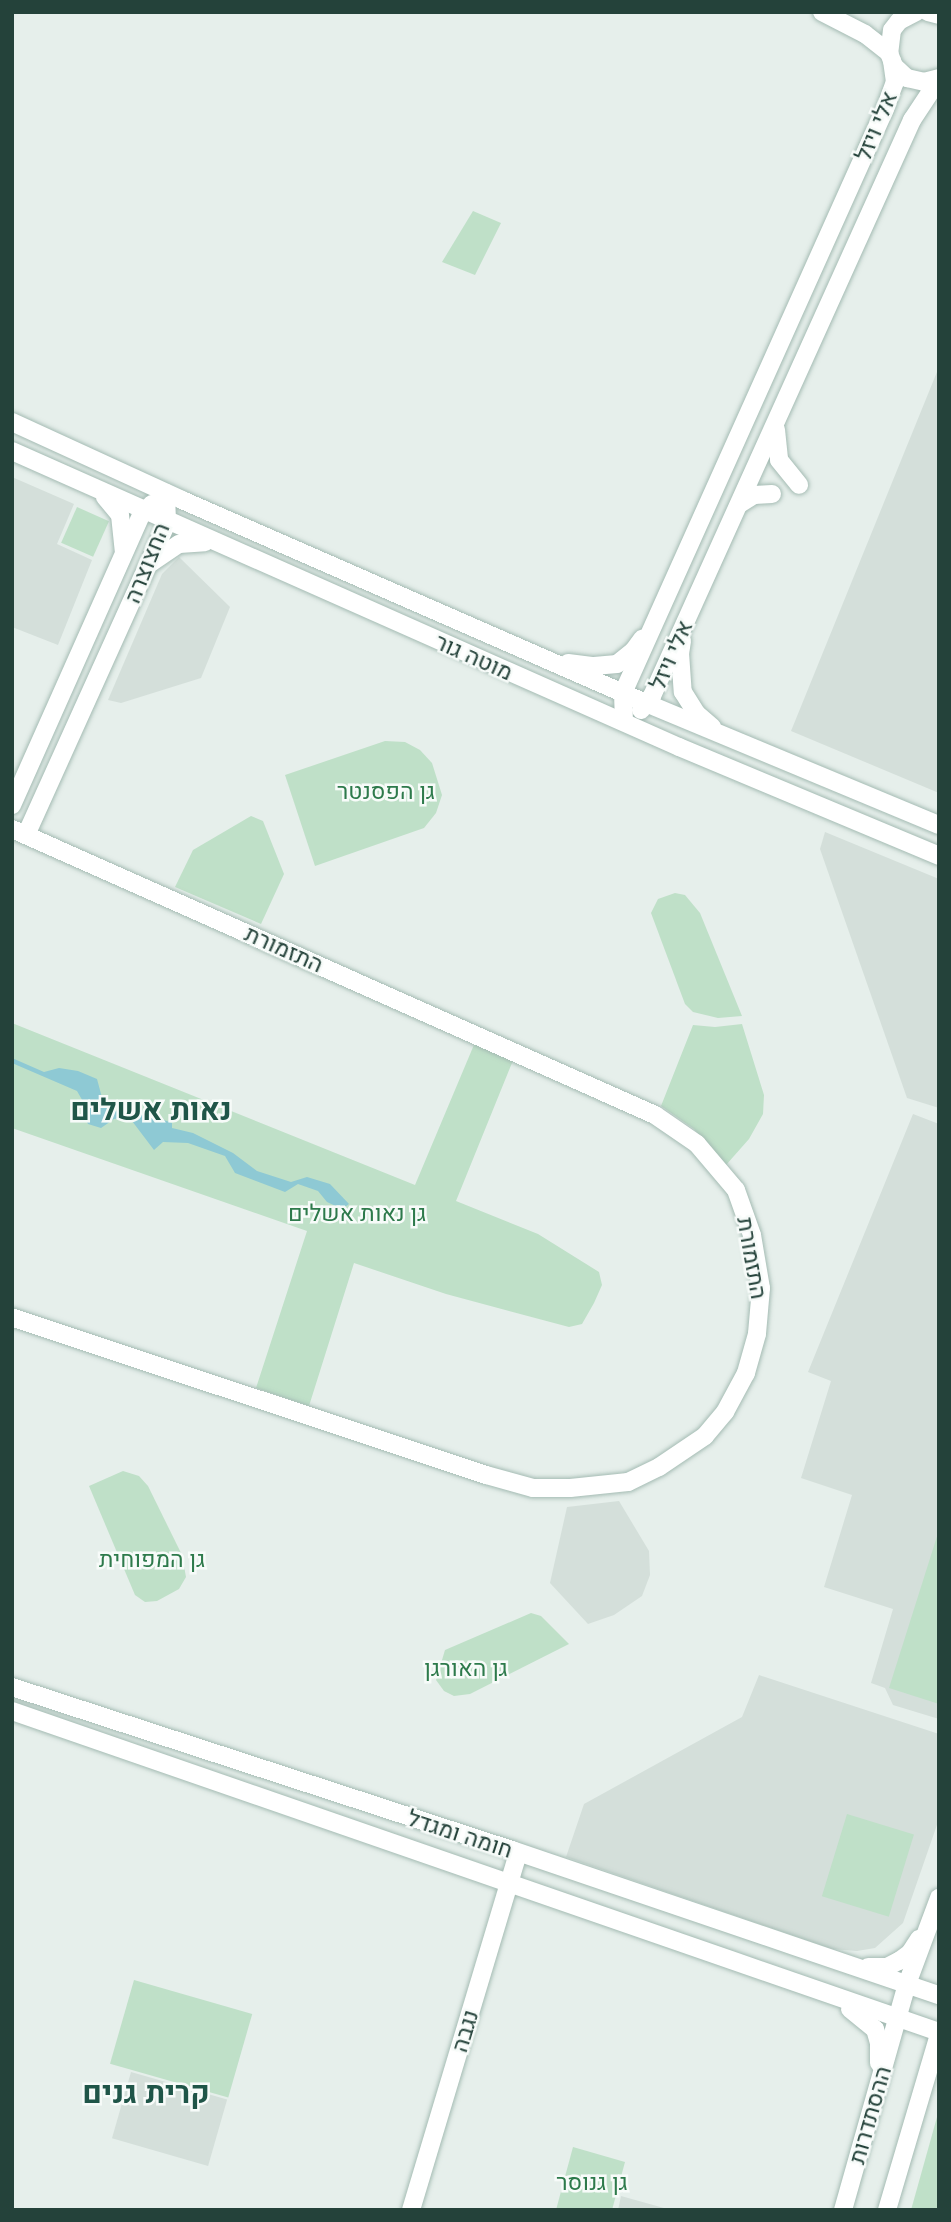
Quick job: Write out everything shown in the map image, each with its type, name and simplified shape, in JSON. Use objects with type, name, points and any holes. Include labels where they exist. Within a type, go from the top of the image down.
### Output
[{"type":"street","points":[[822,12],[866,34],[908,78],[924,82],[939,78]]},
{"type":"street","points":[[929,12],[939,15]]},
{"type":"street","name":"אלי ויזל","points":[[624,722],[623,693],[885,109],[895,82],[890,57],[892,30],[904,13]]},
{"type":"street","name":"אלי ויזל","points":[[624,722],[648,704],[912,120],[939,78]]},
{"type":"street","name":"מוטה גור","points":[[12,422],[166,493],[648,704],[939,825]]},
{"type":"street","points":[[776,425],[779,460],[799,485]]},
{"type":"street","name":"מוטה גור","points":[[12,451],[167,522],[624,722],[939,856]]},
{"type":"street","points":[[98,490],[120,515],[124,553]]},
{"type":"street","name":"החצוצרה","points":[[12,804],[143,511],[166,493]]},
{"type":"street","name":"החצוצרה","points":[[19,832],[167,522],[166,493]]},
{"type":"street","points":[[741,503],[754,495],[772,494]]},
{"type":"street","points":[[147,567],[166,550],[180,544],[197,540],[219,545]]},
{"type":"street","points":[[548,660],[594,666],[617,664],[634,650],[656,620]]},
{"type":"street","points":[[686,622],[680,653],[683,691],[697,714],[723,736]]},
{"type":"street","name":"התזמורת","points":[[12,1317],[472,1471],[533,1488],[549,1489],[628,1482],[659,1467],[705,1436],[725,1412],[746,1373],[761,1310],[756,1254],[736,1190],[717,1164],[680,1131],[629,1101],[19,832]]},
{"type":"street","name":"חומה ומגדל","points":[[12,1687],[939,1995]]},
{"type":"street","name":"חומה ומגדל","points":[[12,1711],[939,2034]]},
{"type":"street","name":"נגבה","points":[[411,2210],[518,1853]]},
{"type":"street","points":[[850,1965],[875,1969],[900,1961],[910,1953],[930,1922],[939,1898]]},
{"type":"street","name":"ההסתדרות","points":[[843,2210],[907,1984],[930,1922]]},
{"type":"street","points":[[825,1994],[861,2016],[875,2029],[879,2043],[875,2098]]},
{"type":"street","name":"ההסתדרות","points":[[887,2210],[939,2034]]},
{"type":"street","points":[[918,2104],[939,2075]]},
{"type":"shaded area","points":[[939,367],[939,793],[791,731]]},
{"type":"shaded area","points":[[12,477],[74,504],[57,544],[92,560],[58,645],[12,627]]},
{"type":"shaded area","points":[[179,557],[230,607],[201,678],[121,703],[108,700],[162,574]]},
{"type":"shaded area","points":[[825,832],[939,879],[939,1108],[907,1098],[820,849]]},
{"type":"shaded area","points":[[913,1114],[939,1124],[939,1719],[893,1705],[885,1688],[871,1683],[893,1609],[824,1587],[852,1495],[801,1478],[831,1381],[808,1372]]},
{"type":"shaded area","points":[[619,1501],[649,1551],[650,1575],[642,1596],[614,1615],[588,1624],[550,1583],[567,1507]]},
{"type":"shaded area","points":[[759,1675],[939,1734],[939,1819],[903,1923],[875,1948],[857,1951],[832,1949],[566,1857],[584,1804],[742,1717]]},
{"type":"shaded area","points":[[131,2072],[227,2100],[208,2166],[112,2138]]},
{"type":"shaded area","points":[[621,2196],[671,2210],[618,2210]]},
{"type":"green space","points":[[473,211],[501,223],[475,275],[442,262]]},
{"type":"green space","points":[[77,507],[109,521],[93,557],[61,543]]},
{"type":"green space","name":"גן הפסנטר","points":[[385,741],[405,742],[420,750],[432,763],[442,795],[436,813],[424,828],[315,866],[285,775]]},
{"type":"green space","points":[[251,816],[263,821],[284,874],[261,924],[175,887],[193,850]]},
{"type":"green space","points":[[675,893],[685,895],[700,913],[742,1016],[718,1018],[693,1012],[685,1004],[651,913],[658,899]]},
{"type":"green space","name":"גן נאות אשלים","points":[[12,1023],[415,1185],[476,1040],[514,1058],[456,1201],[538,1234],[599,1272],[602,1285],[594,1303],[582,1324],[569,1327],[446,1294],[354,1263],[309,1406],[256,1388],[307,1231],[12,1128]]},
{"type":"green space","points":[[742,1024],[764,1095],[763,1114],[749,1139],[726,1165],[694,1129],[661,1106],[693,1025],[715,1027]]},
{"type":"green space","name":"גן המפוחית","points":[[123,1471],[139,1476],[148,1486],[182,1555],[186,1577],[179,1589],[157,1601],[145,1602],[135,1595],[89,1486]]},
{"type":"green space","points":[[939,1530],[939,1704],[889,1688]]},
{"type":"green space","name":"גן האורגן","points":[[531,1613],[541,1616],[569,1644],[470,1694],[454,1696],[444,1691],[436,1680],[445,1650]]},
{"type":"green space","points":[[847,1814],[914,1834],[889,1917],[822,1896]]},
{"type":"green space","points":[[134,1980],[252,2014],[228,2098],[110,2064]]},
{"type":"green space","points":[[939,2110],[939,2210],[911,2210]]},
{"type":"green space","name":"גן גנוסר","points":[[573,2147],[625,2162],[612,2210],[556,2210]]},
{"type":"water","points":[[12,1058],[44,1072],[59,1068],[78,1071],[97,1079],[104,1105],[118,1112],[153,1116],[172,1123],[172,1128],[193,1133],[233,1153],[257,1171],[291,1182],[307,1177],[330,1184],[349,1204],[342,1209],[327,1202],[318,1191],[298,1184],[285,1192],[235,1173],[225,1156],[188,1143],[163,1142],[154,1150],[129,1117],[114,1119],[101,1128],[88,1124],[82,1112],[85,1105],[77,1091],[12,1063]]},
{"type":"district","name":"נאות אשלים","points":[[151,1110]]},
{"type":"district","name":"קרית גנים","points":[[146,2093]]}]
